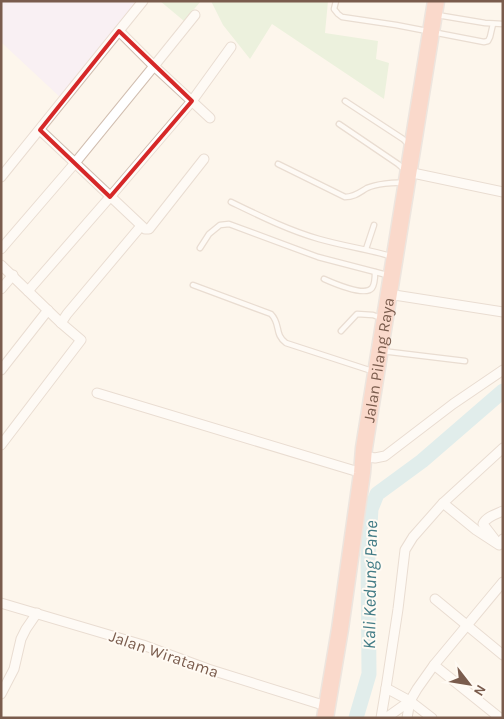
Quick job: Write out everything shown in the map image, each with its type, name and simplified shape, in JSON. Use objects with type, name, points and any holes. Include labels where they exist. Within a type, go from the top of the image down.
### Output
[{"type":"highway","name":"Jalan Pilang Raya","points":[[325,712],[340,629],[379,351],[435,8]]},
{"type":"street","points":[[1,177],[143,1]]},
{"type":"street","points":[[1,249],[195,15]]},
{"type":"street","points":[[119,31],[210,118]]},
{"type":"street","points":[[28,291],[192,101],[231,47]]},
{"type":"street","points":[[40,130],[145,229],[148,229],[204,159]]},
{"type":"street","points":[[407,178],[503,192]]},
{"type":"street","points":[[61,323],[141,226]]},
{"type":"street","points":[[1,265],[61,323],[80,338],[81,342],[1,445]]},
{"type":"street","points":[[1,289],[13,275]]},
{"type":"street","points":[[388,294],[503,312]]},
{"type":"street","points":[[1,370],[48,310]]},
{"type":"street","points":[[363,456],[375,458],[385,456],[453,404],[503,370]]},
{"type":"street","points":[[97,393],[362,473]]},
{"type":"street","points":[[381,718],[396,625],[405,550],[443,503],[503,448]]},
{"type":"street","points":[[443,503],[476,530],[502,544]]},
{"type":"street","points":[[502,544],[483,524],[487,518],[503,512]]},
{"type":"street","points":[[386,718],[410,701],[434,665],[503,582]]},
{"type":"street","points":[[435,599],[503,655]]},
{"type":"street","name":"Jalan Wiratama","points":[[1,603],[143,645],[325,712]]},
{"type":"street","points":[[1,694],[14,669],[21,639],[37,613]]},
{"type":"street","points":[[434,665],[500,717],[503,713]]},
{"type":"street","points":[[386,688],[410,701],[432,718]]},
{"type":"street","points":[[407,718],[410,701]]},
{"type":"lane","points":[[336,1],[334,9],[342,16],[484,42],[488,41],[493,24]]},
{"type":"lane","points":[[435,8],[493,24],[503,24]]},
{"type":"lane","points":[[345,101],[403,139],[412,147]]},
{"type":"lane","points":[[278,164],[346,197],[354,196],[369,187],[407,178],[398,164],[339,124]]},
{"type":"lane","points":[[231,202],[272,222],[319,239],[394,257]]},
{"type":"lane","points":[[200,248],[209,234],[220,225],[229,224],[318,257],[391,276]]},
{"type":"lane","points":[[366,249],[374,225]]},
{"type":"lane","points":[[324,279],[355,290],[367,291],[371,290],[373,286],[375,272]]},
{"type":"lane","points":[[193,286],[271,314],[276,322],[281,340],[286,343],[376,373]]},
{"type":"lane","points":[[341,331],[357,314],[373,315],[384,320]]},
{"type":"lane","points":[[379,351],[465,361]]},
{"type":"highlighted area","points":[[119,31],[192,101],[110,197],[40,130]]},
{"type":"shaded area","points":[[1,1],[139,1],[61,98],[1,42]]},
{"type":"green space","points":[[160,1],[201,1],[184,21]]},
{"type":"green space","points":[[211,1],[328,1],[325,33],[378,41],[376,59],[389,63],[384,99],[272,24],[250,59],[223,25]]},
{"type":"waterway","name":"Kali Kedung Pane","points":[[356,718],[369,674],[368,555],[371,509],[377,494],[422,461],[503,391]]}]
